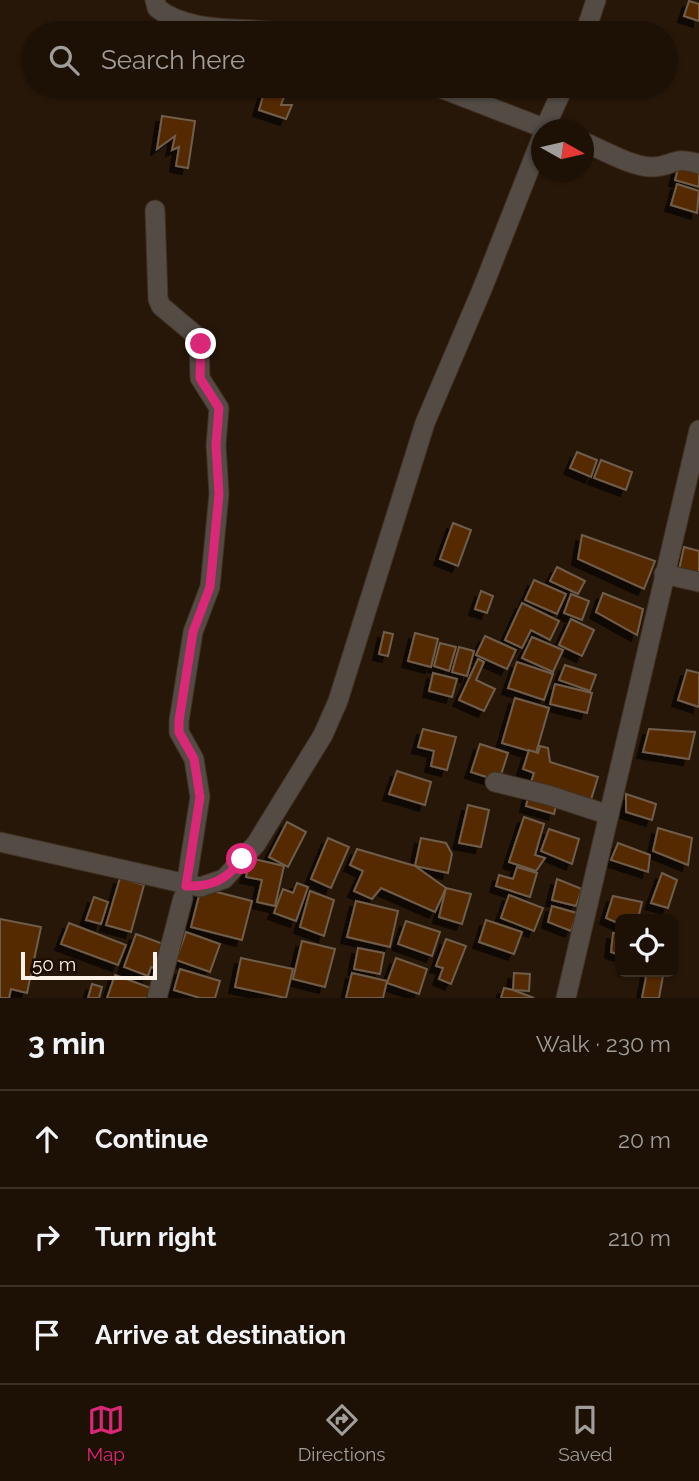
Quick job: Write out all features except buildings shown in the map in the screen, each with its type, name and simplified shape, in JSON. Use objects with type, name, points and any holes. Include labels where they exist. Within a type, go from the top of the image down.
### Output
[{"type":"street","points":[[155,0],[157,8],[168,17],[182,21]]},
{"type":"street","points":[[588,21],[596,0]]},
{"type":"street","points":[[464,98],[531,125]]},
{"type":"street","points":[[550,119],[559,98]]},
{"type":"street","points":[[594,146],[644,166],[656,166],[683,159],[699,164]]},
{"type":"street","points":[[0,842],[185,892],[224,879],[256,844],[323,735],[338,701],[425,422],[531,166]]},
{"type":"street","points":[[155,210],[158,299],[161,306],[199,338],[200,378],[219,408],[216,445],[219,494],[212,579],[193,632],[179,721],[179,732],[194,759],[200,797],[185,892],[157,998]]},
{"type":"street","points":[[566,998],[699,430]]},
{"type":"street","points":[[664,574],[699,582]]},
{"type":"street","points":[[495,782],[548,794],[609,815]]},
{"type":"route","points":[[201,344],[200,378],[219,408],[216,445],[219,494],[212,579],[193,632],[180,708],[179,732],[191,748],[200,797],[186,886],[200,887],[224,879],[242,859]]}]
